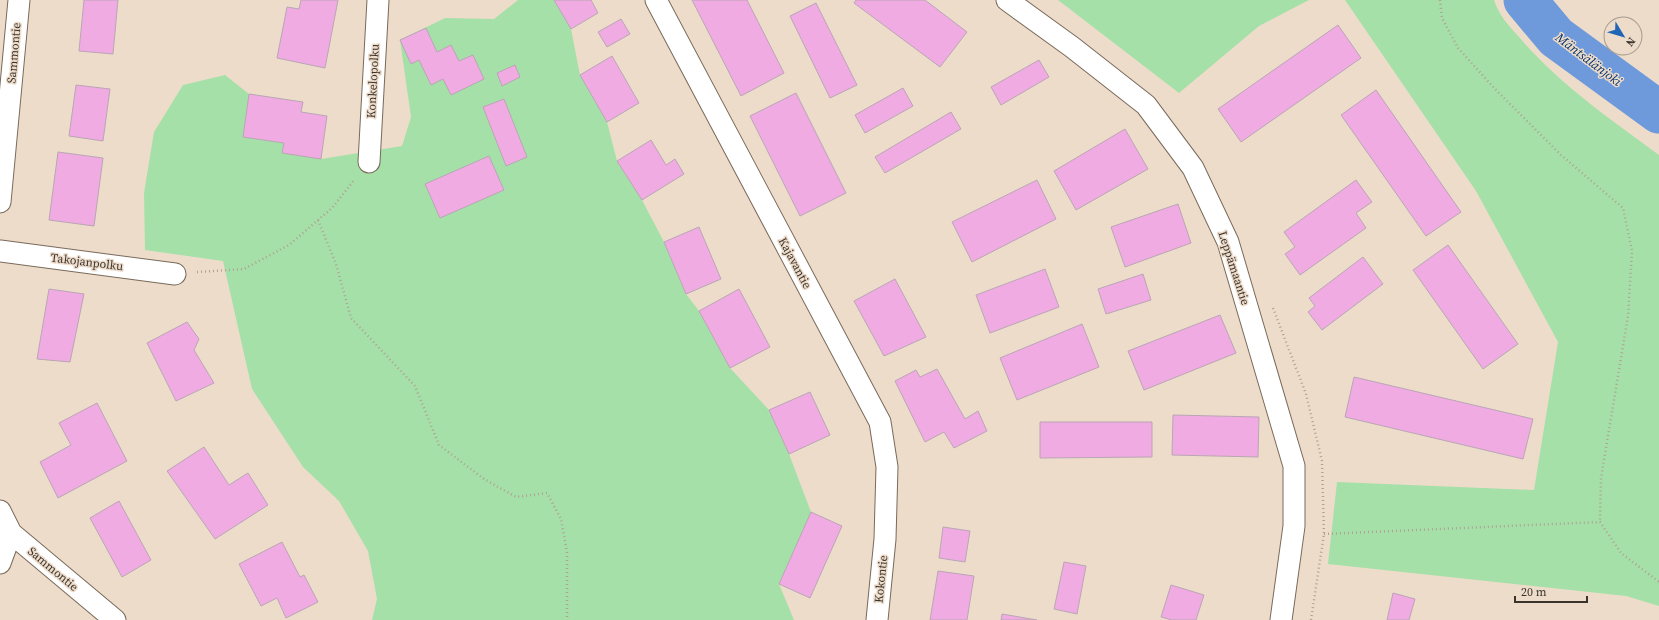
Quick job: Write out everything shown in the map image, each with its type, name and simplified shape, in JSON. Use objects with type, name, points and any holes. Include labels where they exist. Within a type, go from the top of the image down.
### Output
[{"type":"street","name":"Sammontie","points":[[0,202],[19,0]]},
{"type":"street","name":"Konkelopolku","points":[[369,162],[378,0]]},
{"type":"street","name":"Kajavantie","points":[[656,0],[880,422],[887,467],[885,539]]},
{"type":"street","name":"Leppämaantie","points":[[1007,0],[1072,47],[1146,105],[1193,168],[1228,242],[1294,466],[1294,526],[1281,620]]},
{"type":"street","name":"Takojanpolku","points":[[0,251],[175,274]]},
{"type":"street","name":"Sammontie","points":[[0,511],[11,533],[114,620]]},
{"type":"street","points":[[0,563],[11,533]]},
{"type":"street","name":"Kokontie","points":[[877,620],[885,539]]},
{"type":"path","points":[[1440,0],[1442,18],[1458,48],[1495,89],[1561,155],[1623,208],[1632,251],[1628,316],[1601,478],[1600,522],[1621,553],[1659,582]]},
{"type":"path","points":[[175,274],[244,269],[289,245],[332,208],[369,162]]},
{"type":"path","points":[[318,220],[336,264],[351,318],[415,386],[439,445],[484,479],[516,497],[548,493],[561,519],[567,552],[567,620]]},
{"type":"path","points":[[1324,534],[1600,522]]},
{"type":"green space","points":[[518,0],[554,0],[571,29],[580,75],[607,122],[617,161],[642,200],[664,242],[686,294],[699,311],[730,368],[769,410],[789,454],[811,512],[779,584],[794,620],[372,620],[377,599],[368,551],[339,501],[303,467],[252,389],[223,261],[145,250],[144,193],[154,132],[183,85],[225,75],[249,94],[243,137],[284,143],[321,159],[402,146],[411,117],[400,40],[445,18],[494,19]]},
{"type":"green space","points":[[1058,0],[1309,0],[1259,26],[1179,93]]},
{"type":"green space","points":[[1345,0],[1494,0],[1498,10],[1508,24],[1534,54],[1551,70],[1586,100],[1659,155],[1659,606],[1626,596],[1328,564],[1337,482],[1534,490],[1558,342],[1476,191]]},
{"type":"building","points":[[84,0],[118,0],[113,54],[79,51]]},
{"type":"building","points":[[301,0],[338,0],[325,68],[277,58],[287,7],[299,9]]},
{"type":"building","points":[[554,0],[591,0],[598,13],[571,29]]},
{"type":"building","points":[[692,0],[747,0],[784,73],[741,96]]},
{"type":"building","points":[[856,0],[925,0],[967,32],[940,67],[854,3]]},
{"type":"building","points":[[816,3],[857,85],[830,98],[790,16]]},
{"type":"building","points":[[621,19],[630,34],[607,47],[598,32]]},
{"type":"building","points":[[1338,25],[1361,58],[1241,142],[1218,109]]},
{"type":"building","points":[[426,28],[437,52],[451,45],[459,61],[473,55],[484,79],[451,95],[443,79],[431,85],[419,60],[411,64],[400,40]]},
{"type":"building","points":[[612,56],[639,103],[607,122],[580,75]]},
{"type":"building","points":[[1039,60],[1049,77],[1001,105],[991,87]]},
{"type":"building","points":[[515,65],[520,77],[502,86],[497,73]]},
{"type":"building","points":[[76,85],[110,89],[103,141],[69,136]]},
{"type":"building","points":[[903,88],[913,106],[865,133],[855,115]]},
{"type":"building","points":[[1376,90],[1461,212],[1426,236],[1341,115]]},
{"type":"building","points":[[796,93],[846,193],[800,216],[750,116]]},
{"type":"building","points":[[249,94],[303,102],[301,112],[327,116],[321,159],[282,153],[284,143],[243,137]]},
{"type":"building","points":[[504,99],[527,157],[506,166],[483,107]]},
{"type":"building","points":[[951,112],[961,129],[885,173],[875,157]]},
{"type":"building","points":[[1125,129],[1148,169],[1076,210],[1054,171]]},
{"type":"building","points":[[651,140],[666,165],[675,159],[684,174],[642,200],[617,161]]},
{"type":"building","points":[[58,152],[103,158],[94,226],[49,220]]},
{"type":"building","points":[[489,156],[504,190],[440,218],[425,184]]},
{"type":"building","points":[[1037,180],[1056,219],[972,262],[952,222]]},
{"type":"building","points":[[1356,180],[1372,202],[1356,213],[1366,228],[1300,275],[1285,254],[1295,247],[1284,232]]},
{"type":"building","points":[[1178,204],[1191,243],[1125,267],[1111,227]]},
{"type":"building","points":[[699,227],[721,279],[686,294],[664,242]]},
{"type":"building","points":[[1448,245],[1518,344],[1483,369],[1413,270]]},
{"type":"building","points":[[1363,257],[1383,284],[1322,330],[1308,312],[1315,306],[1309,298]]},
{"type":"building","points":[[1045,269],[1059,307],[990,333],[976,295]]},
{"type":"building","points":[[1143,274],[1151,300],[1106,314],[1098,289]]},
{"type":"building","points":[[895,279],[926,337],[884,356],[854,301]]},
{"type":"building","points":[[49,289],[84,294],[70,362],[37,359]]},
{"type":"building","points":[[739,289],[770,347],[730,368],[699,311]]},
{"type":"building","points":[[1220,315],[1236,353],[1144,390],[1128,351]]},
{"type":"building","points":[[187,322],[199,339],[194,350],[214,383],[176,401],[147,343]]},
{"type":"building","points":[[1082,324],[1099,367],[1017,400],[1000,358]]},
{"type":"building","points":[[937,369],[965,419],[978,411],[987,431],[954,448],[944,432],[925,442],[895,381],[916,370],[920,377]]},
{"type":"building","points":[[1354,377],[1533,419],[1523,459],[1345,417]]},
{"type":"building","points":[[810,392],[830,435],[789,454],[769,410]]},
{"type":"building","points":[[97,403],[127,461],[58,498],[40,462],[71,445],[59,423]]},
{"type":"building","points":[[1173,415],[1259,417],[1258,457],[1172,455]]},
{"type":"building","points":[[1040,422],[1152,422],[1152,457],[1040,458]]},
{"type":"building","points":[[204,447],[229,485],[248,473],[268,505],[215,539],[167,471]]},
{"type":"building","points":[[119,501],[151,560],[122,577],[90,518]]},
{"type":"building","points":[[811,512],[842,526],[810,598],[779,584]]},
{"type":"building","points":[[943,527],[970,531],[965,562],[939,558]]},
{"type":"building","points":[[282,542],[300,577],[304,575],[318,602],[286,618],[277,598],[261,606],[239,564]]},
{"type":"building","points":[[1064,562],[1086,566],[1077,614],[1054,609]]},
{"type":"building","points":[[938,571],[974,576],[967,620],[930,620]]},
{"type":"building","points":[[1171,585],[1204,595],[1196,620],[1172,620],[1161,617]]},
{"type":"building","points":[[1393,593],[1415,599],[1409,620],[1387,620]]},
{"type":"building","points":[[1002,614],[1037,620],[1001,620]]},
{"type":"waterway","name":"Mäntsälänjoki","points":[[1525,0],[1556,37],[1659,112]]}]
